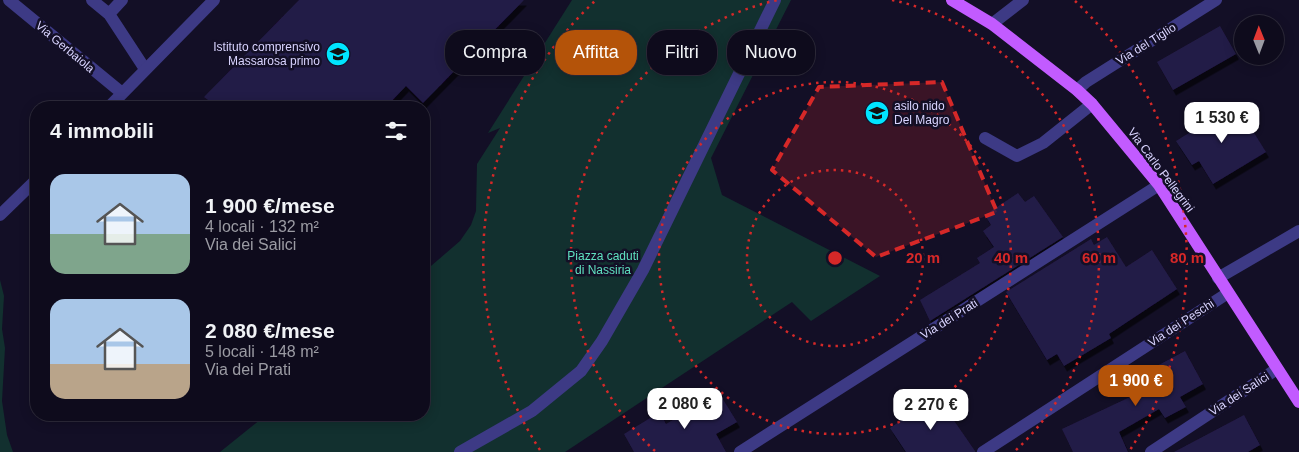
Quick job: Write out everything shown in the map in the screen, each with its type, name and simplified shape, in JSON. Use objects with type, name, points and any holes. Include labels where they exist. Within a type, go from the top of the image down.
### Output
[{"type":"main road","name":"Via Carlo Pellegrini","points":[[952,0],[992,24],[1077,90],[1092,104],[1158,186],[1299,402]]},
{"type":"street","name":"Via Gerbaiola","points":[[9,0],[122,93]]},
{"type":"street","points":[[92,0],[109,14],[145,69]]},
{"type":"street","points":[[109,14],[122,0]]},
{"type":"street","points":[[115,101],[214,0]]},
{"type":"street","points":[[460,452],[532,411],[580,371],[602,341],[643,270],[774,0]]},
{"type":"street","points":[[992,24],[1023,0]]},
{"type":"street","name":"Via del Tiglio","points":[[1077,90],[1086,82],[1216,0]]},
{"type":"street","points":[[984,138],[1017,156],[1043,142],[1092,104]]},
{"type":"street","points":[[0,215],[30,186]]},
{"type":"street","name":"Via dei Prati","points":[[740,452],[1158,186]]},
{"type":"street","points":[[1218,278],[1299,231]]},
{"type":"street","name":"Via dei Peschi","points":[[983,452],[1228,293]]},
{"type":"street","name":"Via dei Salici","points":[[1151,452],[1277,369]]},
{"type":"highlighted area","points":[[942,82],[997,212],[876,257],[772,170],[819,87]]},
{"type":"green space","name":"Piazza caduti di Nassiria","points":[[572,0],[791,0],[776,30],[727,30],[727,75],[753,75],[711,158],[722,195],[880,276],[811,321],[792,302],[565,452],[220,452],[259,421],[430,421],[430,267],[460,241],[471,225],[476,211],[477,164],[500,128],[488,133],[525,75],[545,75],[545,43]]},
{"type":"green space","points":[[0,280],[4,296],[2,329],[5,348],[2,401],[7,435],[13,452],[0,452]]},
{"type":"building","name":"Istituto comprensivo Massarosa primo","points":[[299,0],[524,0],[495,30],[445,30],[445,75],[450,75],[425,101],[421,101],[406,86],[392,101],[209,101],[204,97]]},
{"type":"building","points":[[1220,26],[1234,50],[1234,55],[1173,90],[1157,62]]},
{"type":"building","points":[[1236,104],[1266,152],[1213,184],[1199,161],[1192,165],[1176,141]]},
{"type":"building","points":[[1018,193],[1025,202],[1034,196],[1063,237],[930,321],[920,300],[980,263],[977,258],[994,247],[983,231],[991,225],[985,215]]},
{"type":"building","points":[[1107,237],[1126,267],[1152,250],[1177,289],[1109,334],[1111,338],[1064,366],[1057,354],[1047,360],[1006,292],[1091,239],[1094,245]]},
{"type":"building","points":[[1185,351],[1203,384],[1180,397],[1186,407],[1165,418],[1159,409],[1119,432],[1128,452],[1073,452],[1062,429],[1130,397],[1128,393],[1143,384],[1138,376]]},
{"type":"building","points":[[719,393],[737,422],[716,434],[726,452],[634,452],[624,434],[660,412],[666,424]]},
{"type":"building","points":[[937,396],[975,452],[906,452],[890,428]]},
{"type":"building","points":[[1244,415],[1260,445],[1248,452],[1174,452]]},
{"type":"place","name":"Istituto comprensivo Massarosa primo","points":[[338,54]]},
{"type":"place","name":"asilo nido Del Magro","points":[[877,113]]}]
